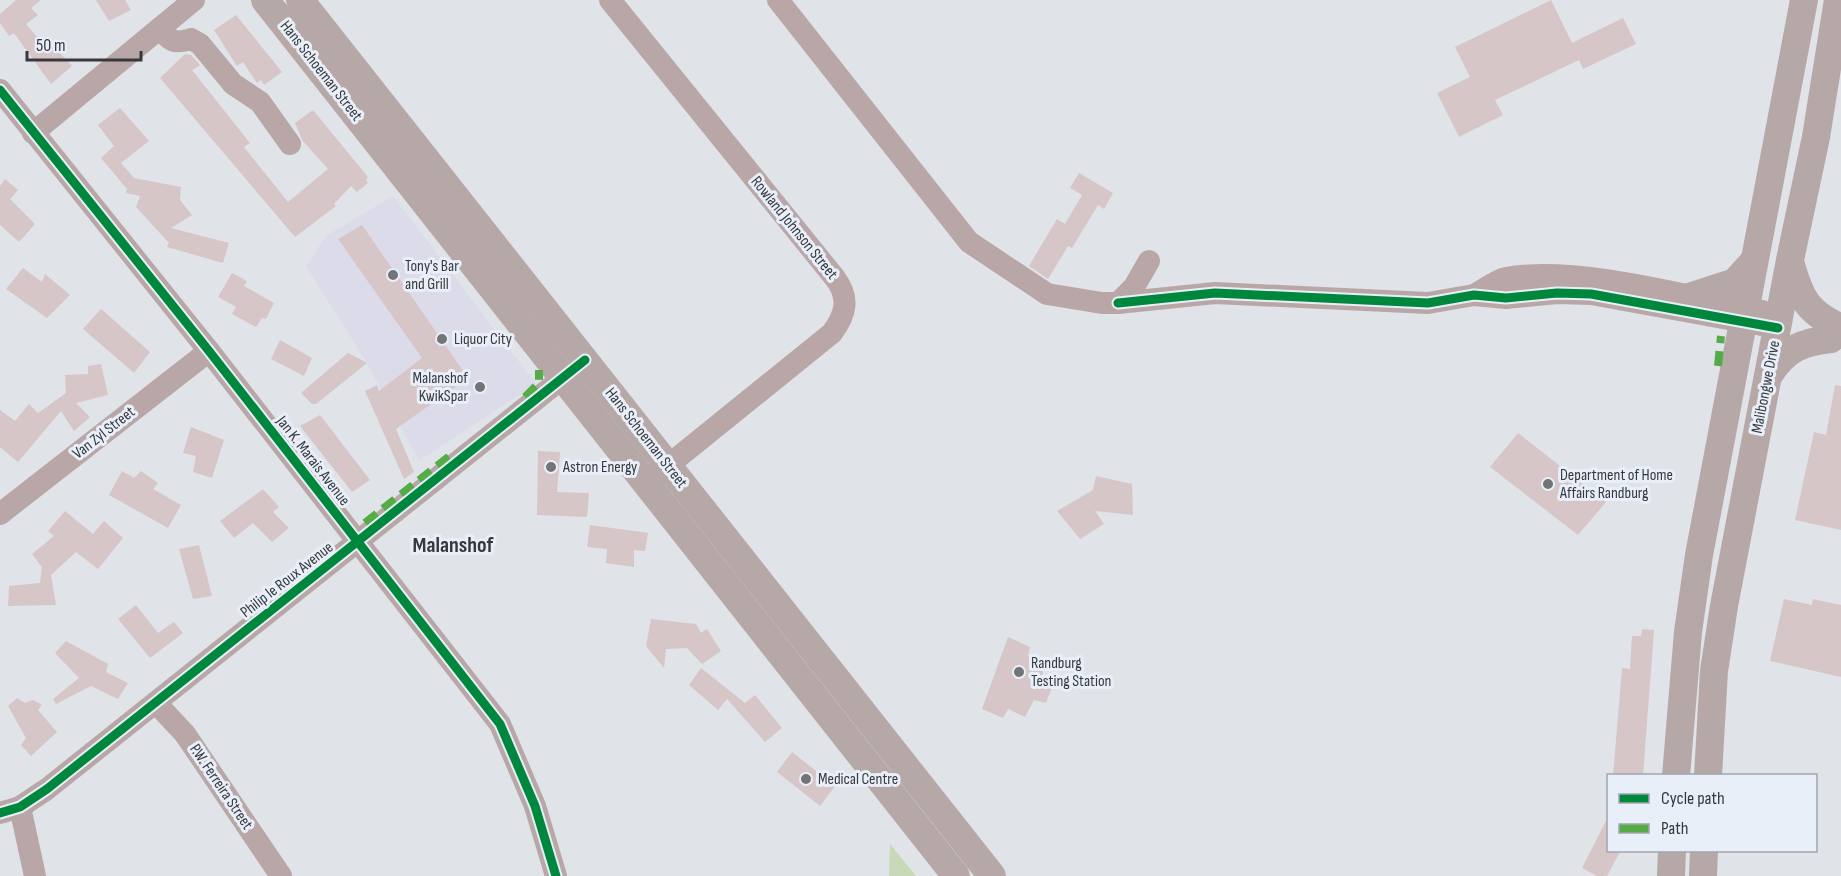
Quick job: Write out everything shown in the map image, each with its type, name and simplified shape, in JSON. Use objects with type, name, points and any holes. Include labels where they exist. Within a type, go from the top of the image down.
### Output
[{"type":"main road","name":"Hans Schoeman Street","points":[[265,0],[956,876]]},
{"type":"main road","name":"Hans Schoeman Street","points":[[300,0],[993,876]]},
{"type":"main road","name":"Malibongwe Drive","points":[[1676,774],[1682,691],[1694,588],[1804,0]]},
{"type":"main road","name":"Malibongwe Drive","points":[[1708,774],[1714,671],[1722,616],[1790,260],[1816,137],[1838,0]]},
{"type":"main road","points":[[1769,376],[1778,360],[1791,349],[1805,342],[1836,333],[1803,299],[1790,260]]},
{"type":"main road","points":[[1689,297],[1735,282],[1754,261]]},
{"type":"main road","points":[[1671,876],[1672,852]]},
{"type":"main road","points":[[1703,876],[1704,852]]},
{"type":"street","points":[[33,133],[194,0]]},
{"type":"street","name":"Rowland Johnson Street","points":[[610,0],[835,278],[840,286],[845,306],[842,320],[832,333],[645,483]]},
{"type":"street","points":[[778,0],[969,242],[1047,294],[1118,303],[1215,293],[1428,303],[1474,295],[1506,298],[1557,292],[1591,294],[1779,321]]},
{"type":"street","points":[[160,28],[171,42],[177,43],[191,39],[200,44],[233,84],[260,102],[290,144]]},
{"type":"street","name":"Jan K. Marais Avenue","points":[[0,90],[209,351],[500,724],[535,806],[556,876]]},
{"type":"street","points":[[1118,303],[1134,287],[1149,261]]},
{"type":"street","points":[[1474,295],[1504,278],[1543,276],[1587,278],[1689,297],[1745,316]]},
{"type":"street","name":"Van Zyl Street","points":[[0,514],[209,351]]},
{"type":"street","name":"Philip le Roux Avenue","points":[[10,810],[156,703],[585,360]]},
{"type":"street","name":"P.W. Ferreira Street","points":[[156,703],[185,734],[281,876]]},
{"type":"street","points":[[10,810],[35,876]]},
{"type":"shaded area","points":[[393,196],[536,384],[419,461],[367,363],[306,266],[326,236]]},
{"type":"green space","points":[[890,844],[916,876],[889,876]]},
{"type":"building","points":[[16,0],[41,0],[31,8],[38,15],[26,24],[42,43],[47,39],[72,66],[51,84],[14,33],[9,36],[0,23],[0,14]]},
{"type":"building","points":[[96,0],[125,0],[131,10],[109,21]]},
{"type":"building","points":[[1551,0],[1572,43],[1623,18],[1636,44],[1583,69],[1579,60],[1495,100],[1503,115],[1459,137],[1437,93],[1470,77],[1455,47]]},
{"type":"building","points":[[236,15],[282,72],[264,85],[261,80],[257,83],[243,62],[237,66],[214,30]]},
{"type":"building","points":[[185,54],[191,55],[200,65],[192,70],[250,143],[244,147],[288,202],[328,169],[302,140],[295,123],[313,110],[368,177],[366,180],[368,183],[357,192],[351,186],[334,204],[336,206],[295,237],[160,78]]},
{"type":"building","points":[[120,108],[149,141],[121,163],[134,178],[181,187],[180,200],[192,215],[171,228],[229,243],[223,263],[167,247],[169,243],[136,207],[140,196],[126,193],[127,189],[101,158],[114,146],[98,125]]},
{"type":"building","points":[[1079,173],[1113,193],[1104,209],[1098,205],[1072,248],[1068,246],[1048,279],[1029,266],[1057,219],[1065,224],[1082,195],[1070,188]]},
{"type":"building","points":[[5,179],[18,190],[10,199],[35,224],[19,242],[0,225],[0,186]]},
{"type":"building","points":[[362,225],[468,378],[396,429],[414,472],[404,479],[365,391],[377,385],[379,391],[422,358],[338,239]]},
{"type":"building","points":[[23,268],[42,282],[45,274],[70,295],[47,318],[6,289]]},
{"type":"building","points":[[232,273],[247,281],[244,286],[274,303],[266,319],[262,318],[256,327],[232,314],[236,307],[218,297]]},
{"type":"building","points":[[101,309],[150,352],[134,373],[83,329]]},
{"type":"building","points":[[280,340],[312,358],[304,376],[271,359]]},
{"type":"building","points":[[348,353],[367,363],[316,404],[312,404],[301,393]]},
{"type":"building","points":[[101,364],[108,395],[76,403],[90,417],[74,431],[61,411],[18,462],[0,447],[0,410],[15,421],[29,404],[38,413],[66,393],[65,375],[88,374],[88,366]]},
{"type":"building","points":[[1835,385],[1841,386],[1841,530],[1795,520],[1814,432],[1826,435]]},
{"type":"building","points":[[320,415],[370,480],[352,492],[300,426]]},
{"type":"building","points":[[191,427],[224,440],[212,478],[193,472],[196,456],[183,453]]},
{"type":"building","name":"Department of Home Affairs Randburg","points":[[1518,433],[1606,502],[1578,535],[1490,467]]},
{"type":"building","points":[[538,451],[560,452],[557,492],[589,493],[587,517],[537,515]]},
{"type":"building","points":[[122,471],[134,478],[141,471],[158,483],[153,489],[181,505],[168,528],[109,495]]},
{"type":"building","points":[[1096,476],[1132,484],[1133,515],[1095,511],[1104,524],[1080,539],[1057,511],[1093,490]]},
{"type":"building","points":[[263,489],[279,507],[273,512],[289,528],[272,542],[253,523],[234,538],[220,521]]},
{"type":"building","points":[[65,511],[93,534],[104,521],[123,538],[98,569],[76,552],[51,575],[56,605],[8,606],[9,586],[40,583],[42,567],[32,554],[54,536],[48,531]]},
{"type":"building","points":[[590,525],[648,533],[645,551],[634,550],[634,567],[606,563],[607,549],[587,547]]},
{"type":"building","points":[[199,545],[212,596],[193,599],[179,549]]},
{"type":"building","points":[[1784,599],[1812,605],[1813,599],[1841,605],[1841,677],[1770,661]]},
{"type":"building","points":[[136,605],[158,633],[174,622],[183,633],[150,658],[118,619]]},
{"type":"building","points":[[651,619],[696,624],[701,633],[707,629],[721,651],[702,664],[687,648],[666,649],[664,668],[646,646]]},
{"type":"building","points":[[1642,629],[1654,630],[1643,774],[1613,774],[1622,668],[1630,669],[1632,636],[1641,636]]},
{"type":"building","name":"Randburg Testing Station","points":[[1008,637],[1030,647],[1028,656],[1046,662],[1040,682],[1052,687],[1046,703],[1034,700],[1025,717],[1008,709],[1003,718],[982,709]]},
{"type":"building","points":[[66,641],[108,664],[106,672],[128,683],[118,699],[91,686],[56,704],[53,699],[79,678],[55,653]]},
{"type":"building","points":[[701,668],[745,703],[755,695],[782,728],[765,742],[727,699],[718,710],[689,685]]},
{"type":"building","points":[[17,698],[25,703],[33,700],[42,705],[38,710],[57,732],[31,756],[21,745],[26,738],[8,706]]},
{"type":"building","name":"Medical Centre","points":[[792,752],[835,786],[820,806],[777,772]]},
{"type":"building","points":[[1607,819],[1607,852],[1620,852],[1607,876],[1597,876],[1582,868]]},
{"type":"marked path","points":[[1718,366],[1721,336]]},
{"type":"marked path","points":[[525,397],[539,383],[539,370]]},
{"type":"marked path","points":[[365,523],[452,454]]},
{"type":"cycle path","points":[[0,90],[209,351],[500,724],[535,806],[556,876]]},
{"type":"cycle path","points":[[1118,303],[1215,293],[1428,303],[1474,295],[1506,298],[1557,293],[1591,294],[1778,328]]},
{"type":"cycle path","points":[[0,813],[20,807],[47,789],[585,360]]},
{"type":"place","name":"Tony's Bar and Grill","points":[[393,275]]},
{"type":"place","name":"Liquor City","points":[[442,339]]},
{"type":"place","name":"Malanshof KwikSpar","points":[[480,387]]},
{"type":"place","name":"Astron Energy","points":[[551,467]]},
{"type":"place","name":"Department of Home Affairs Randburg","points":[[1548,484]]},
{"type":"place","name":"Randburg Testing Station","points":[[1019,672]]},
{"type":"place","name":"Medical Centre","points":[[806,779]]},
{"type":"district","name":"Malanshof","points":[[453,545]]}]
